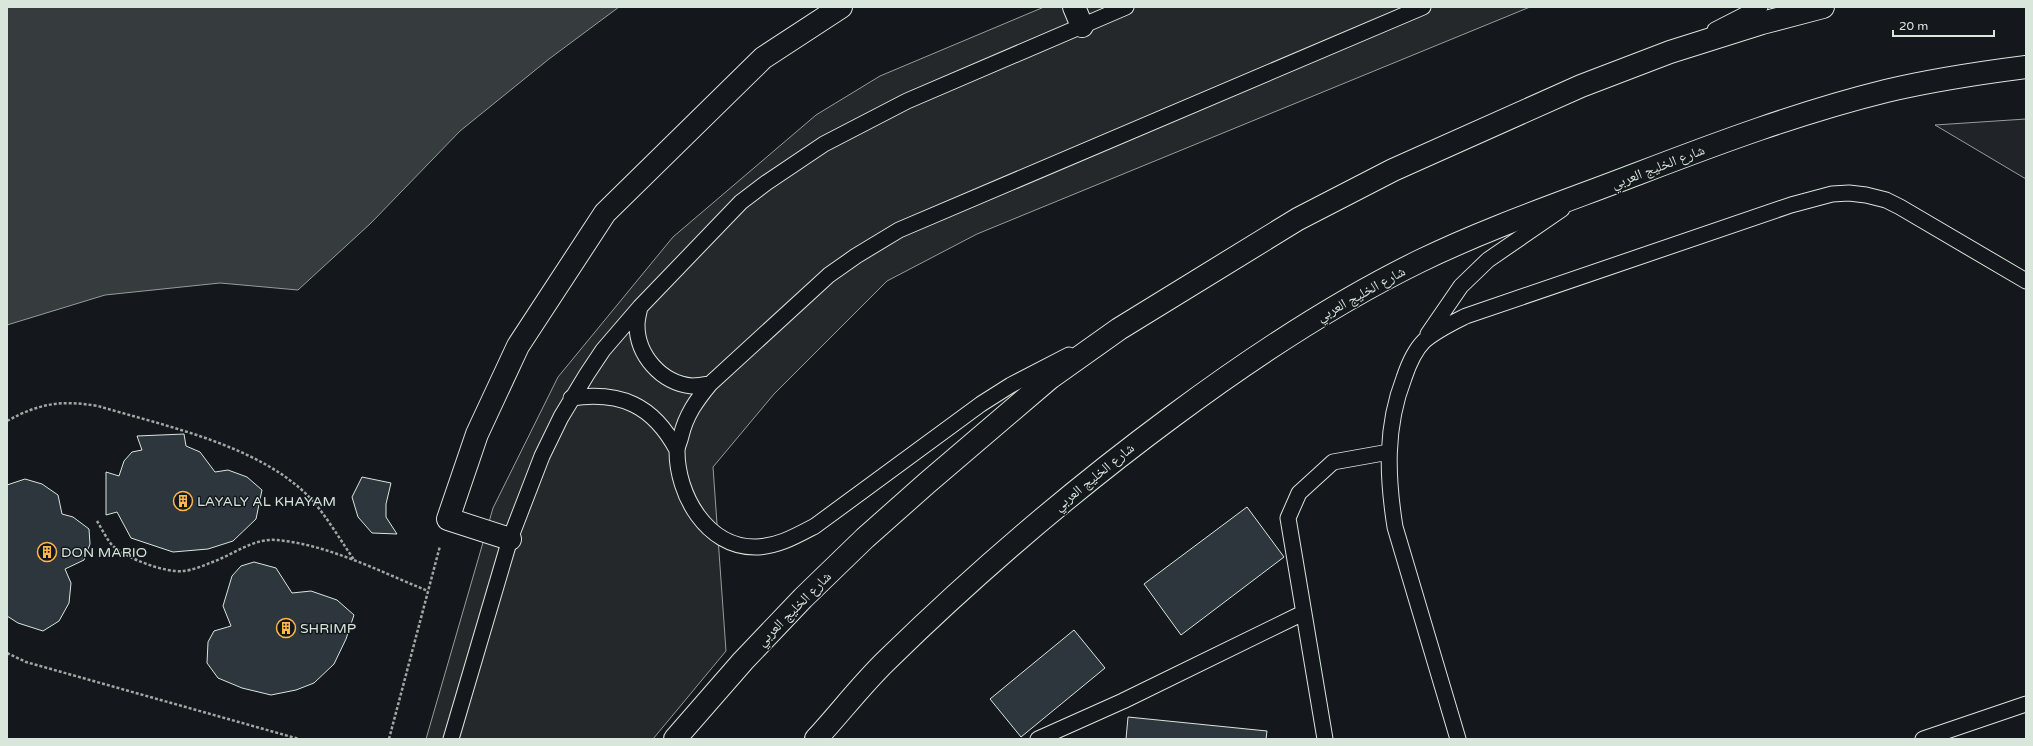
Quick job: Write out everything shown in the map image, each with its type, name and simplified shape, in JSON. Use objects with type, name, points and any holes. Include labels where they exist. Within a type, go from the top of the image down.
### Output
[{"type":"main road","points":[[510,539],[448,519],[477,434],[518,346],[605,213],[763,58],[841,7]]},
{"type":"main road","name":"شارع الخليج العربي","points":[[676,739],[743,661],[803,598],[865,538],[1050,378],[1120,329],[1298,220],[1393,170],[1581,86],[1670,52],[1762,23],[1824,7]]},
{"type":"main road","name":"شارع الخليج العربي","points":[[816,739],[885,662],[1024,534],[1120,455],[1252,358],[1417,262],[1473,236],[1728,141],[1836,104],[1889,90],[1980,73],[2026,67]]},
{"type":"lane","points":[[451,739],[510,539],[542,456],[571,398],[603,350],[640,307],[741,202],[766,183],[818,148],[907,101],[1078,17],[1126,7]]},
{"type":"lane","points":[[1120,329],[1011,385],[981,404],[815,526],[786,541],[761,547],[744,546],[720,536],[708,527],[698,516],[682,487],[677,450],[689,411],[710,384],[829,275],[856,256],[899,230],[1423,7]]},
{"type":"lane","points":[[1670,52],[1760,7]]},
{"type":"lane","points":[[1424,342],[1444,327],[1466,316],[1791,205],[1832,194],[1866,194],[1900,207],[2026,281]]},
{"type":"lane","points":[[1458,739],[1395,527],[1390,491],[1388,452],[1392,421],[1400,388],[1410,363],[1461,286],[1488,260],[1582,195]]},
{"type":"lane","points":[[640,307],[637,324],[639,342],[647,358],[659,372],[674,381],[692,386],[710,384]]},
{"type":"lane","points":[[571,398],[590,395],[608,396],[626,400],[642,408],[657,420],[668,434],[677,450]]},
{"type":"lane","points":[[1325,739],[1288,518],[1299,493],[1333,462],[1388,452]]},
{"type":"lane","points":[[1038,739],[1123,701],[1303,613]]},
{"type":"lane","points":[[1923,739],[2026,704]]},
{"type":"path","points":[[7,421],[22,413],[41,406],[60,402],[79,403],[98,406],[211,440],[234,449],[285,477],[311,499],[355,561]]},
{"type":"path","points":[[389,739],[448,519]]},
{"type":"path","points":[[97,521],[112,546],[128,556],[162,569],[183,571],[210,563],[251,545],[274,539],[307,545],[355,561],[428,591]]},
{"type":"path","points":[[7,653],[26,662],[299,739]]},
{"type":"shaded area","points":[[7,7],[619,7],[549,59],[460,131],[371,223],[298,290],[220,283],[105,295],[7,325]]},
{"type":"shaded area","points":[[1044,7],[1530,7],[977,234],[887,281],[774,394],[713,467],[726,651],[653,739],[426,739],[493,508],[558,377],[673,237],[816,115],[880,76]]},
{"type":"shaded area","points":[[2026,119],[2026,179],[1935,125]]},
{"type":"building","name":"LAYALY AL KHAYAM","points":[[184,434],[186,446],[200,452],[215,472],[228,470],[247,477],[262,490],[256,519],[233,541],[208,549],[173,552],[131,538],[117,512],[106,515],[106,472],[119,476],[124,461],[132,452],[142,450],[137,436]]},
{"type":"building","points":[[362,477],[391,483],[386,504],[386,517],[397,534],[372,533],[358,517],[352,497]]},
{"type":"building","name":"DON MARIO","points":[[25,479],[42,484],[58,495],[62,514],[73,517],[89,529],[90,544],[84,560],[65,569],[71,583],[69,603],[59,621],[43,631],[18,623],[7,616],[7,485]]},
{"type":"building","points":[[1247,507],[1284,557],[1181,635],[1144,584]]},
{"type":"building","name":"SHRIMP","points":[[254,562],[276,568],[292,593],[311,591],[337,600],[354,615],[346,639],[334,664],[314,683],[296,690],[271,695],[242,688],[218,678],[207,663],[208,642],[214,631],[231,626],[223,606],[232,576],[241,566]]},
{"type":"building","points":[[1074,630],[1105,668],[1021,737],[990,699]]},
{"type":"building","points":[[1128,717],[1267,731],[1266,739],[1126,739]]},
{"type":"place","name":"LAYALY AL KHAYAM","points":[[183,501]]},
{"type":"place","name":"DON MARIO","points":[[47,552]]},
{"type":"place","name":"SHRIMP","points":[[286,628]]}]
